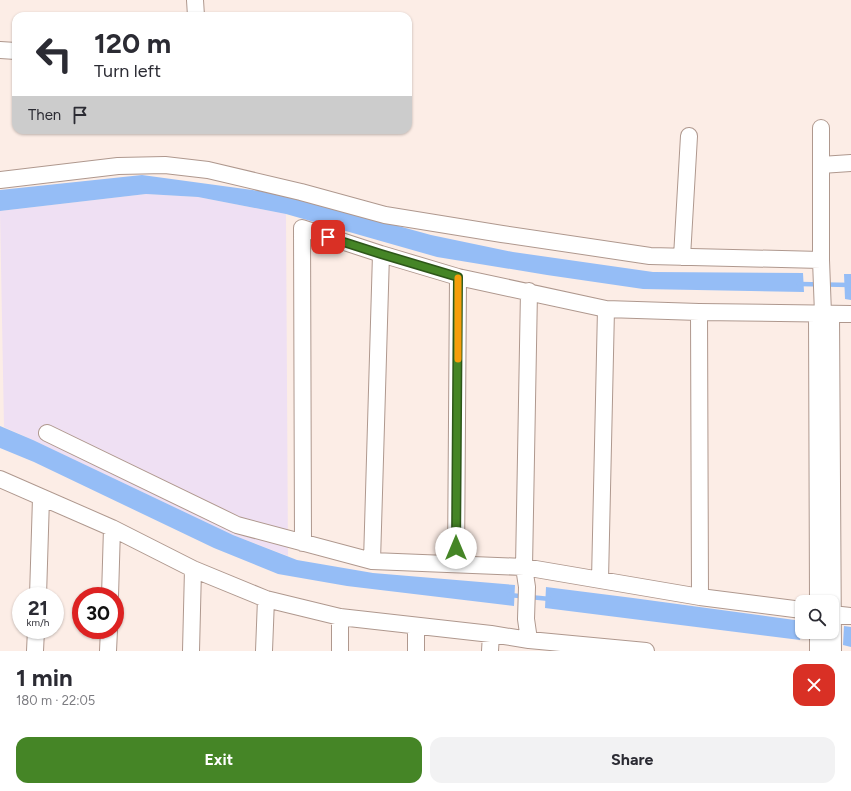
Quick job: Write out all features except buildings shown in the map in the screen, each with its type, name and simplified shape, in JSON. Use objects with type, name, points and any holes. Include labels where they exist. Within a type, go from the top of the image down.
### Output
[{"type":"street","points":[[195,0],[196,12]]},
{"type":"street","points":[[0,50],[12,51]]},
{"type":"street","points":[[821,128],[821,266],[824,314],[831,595]]},
{"type":"street","points":[[682,257],[690,136]]},
{"type":"street","points":[[821,165],[851,163]]},
{"type":"street","points":[[0,180],[118,166],[165,165],[208,170],[301,192],[385,215],[502,234],[642,255],[821,266]]},
{"type":"street","points":[[303,543],[302,228],[458,277],[529,291],[606,309],[851,314]]},
{"type":"street","points":[[372,561],[381,254]]},
{"type":"street","points":[[456,564],[458,277]]},
{"type":"street","points":[[529,291],[524,567],[527,587],[526,619],[529,640]]},
{"type":"street","points":[[600,580],[606,309]]},
{"type":"street","points":[[699,312],[700,597]]},
{"type":"street","points":[[818,595],[824,314]]},
{"type":"street","points":[[47,432],[236,525],[372,561],[524,567],[700,597],[795,609]]},
{"type":"street","points":[[0,479],[112,528],[193,569],[266,599],[340,617],[491,634],[578,648],[646,651]]},
{"type":"street","points":[[38,587],[41,498]]},
{"type":"street","points":[[110,587],[112,528]]},
{"type":"street","points":[[190,651],[193,569]]},
{"type":"street","points":[[264,651],[266,599]]},
{"type":"street","points":[[839,615],[851,616]]},
{"type":"street","points":[[340,617],[340,651]]},
{"type":"street","points":[[416,626],[416,651]]},
{"type":"street","points":[[490,651],[491,634]]},
{"type":"street","points":[[36,639],[36,651]]},
{"type":"street","points":[[108,651],[109,639]]},
{"type":"street","points":[[818,639],[818,651]]},
{"type":"street","points":[[833,639],[833,651]]},
{"type":"shaded area","points":[[146,194],[198,197],[286,214],[288,556],[233,535],[4,427],[0,211]]},
{"type":"water","points":[[142,175],[282,194],[431,235],[513,252],[653,272],[803,273],[804,292],[643,289],[547,275],[437,257],[286,214],[198,197],[146,194],[0,211],[0,190]]},
{"type":"water","points":[[844,274],[851,274],[851,300],[845,299]]},
{"type":"water","points":[[0,426],[33,440],[233,535],[297,560],[373,573],[515,585],[514,606],[347,586],[278,574],[214,548],[34,462],[0,448]]},
{"type":"water","points":[[546,587],[795,620],[795,639],[800,639],[800,640],[545,608]]},
{"type":"water","points":[[844,626],[851,627],[851,647],[843,645]]},
{"type":"waterway","points":[[799,284],[851,285]]},
{"type":"waterway","points":[[509,595],[550,599]]},
{"type":"slow traffic","points":[[458,278],[458,359]]},
{"type":"route","points":[[328,237],[458,277],[456,548]]}]
